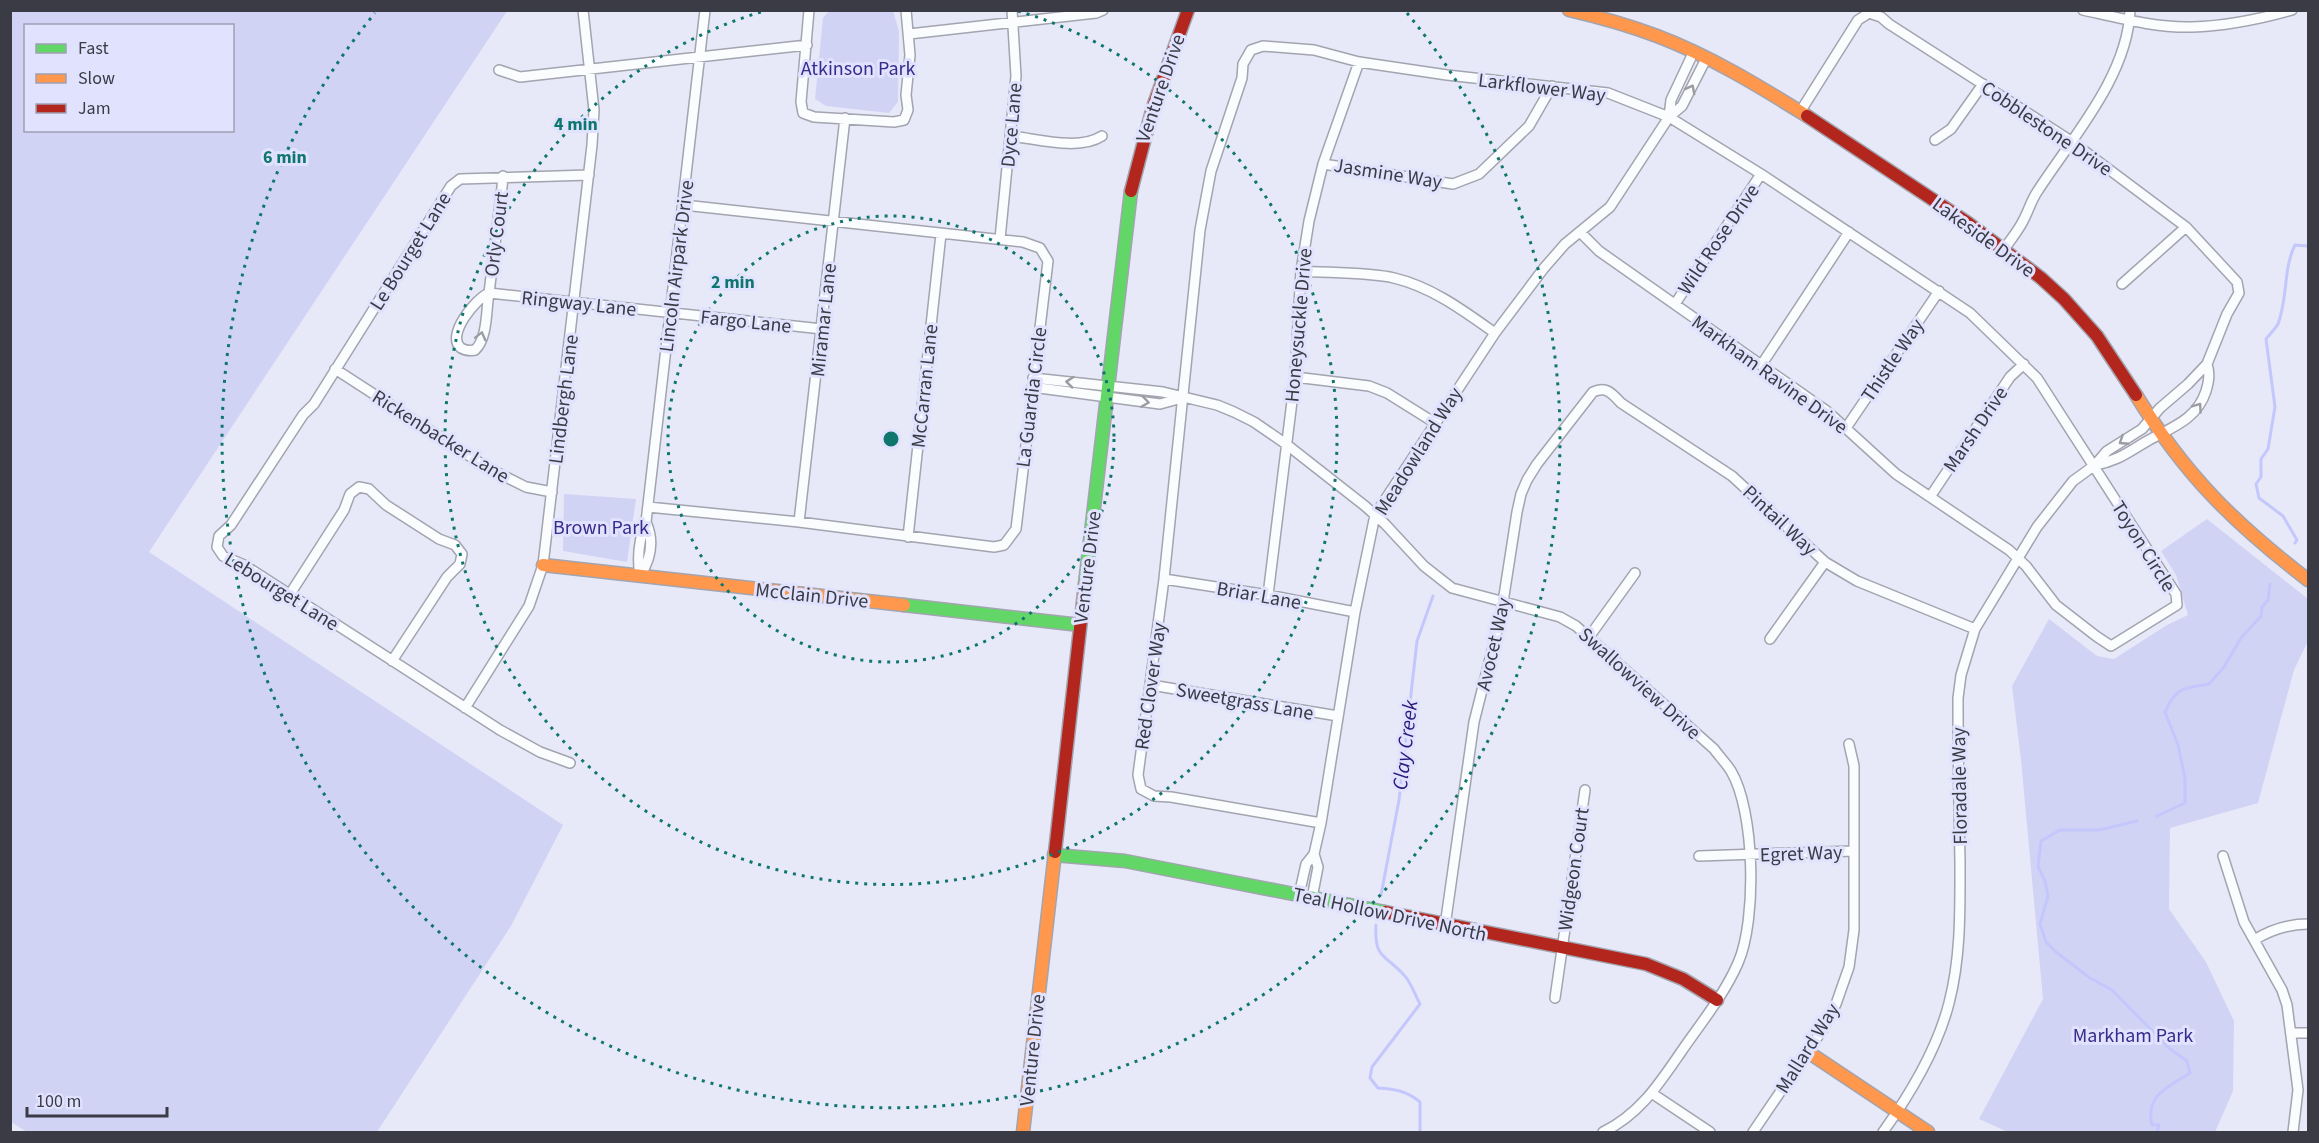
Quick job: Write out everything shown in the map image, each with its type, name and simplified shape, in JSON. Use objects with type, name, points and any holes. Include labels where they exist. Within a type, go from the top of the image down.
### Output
[{"type":"street","name":"Lindbergh Lane","points":[[465,708],[524,615],[543,565],[589,175],[594,110],[583,10]]},
{"type":"street","name":"Lincoln Airpark Drive","points":[[640,576],[638,563],[641,533],[646,522],[648,507],[705,10]]},
{"type":"street","points":[[809,10],[801,102],[804,113],[814,117],[894,122],[904,120],[908,110],[909,34],[906,10]]},
{"type":"street","name":"Dyce Lane","points":[[1000,239],[1016,75],[1012,10]]},
{"type":"street","points":[[909,34],[1096,13],[1103,10]]},
{"type":"street","name":"Venture Drive","points":[[1023,1132],[1128,207],[1140,145],[1149,114],[1188,10]]},
{"type":"street","points":[[2083,10],[2129,21],[2192,27],[2245,16],[2292,10]]},
{"type":"street","points":[[2005,248],[2023,221],[2035,195],[2115,70],[2130,10]]},
{"type":"street","name":"Lakeside Drive","points":[[1571,11],[1634,27],[1732,69],[2005,248],[2043,280],[2087,324],[2117,363],[2161,434],[2209,495],[2249,535],[2308,579]]},
{"type":"street","name":"Cobblestone Drive","points":[[1800,112],[1858,20],[1869,13],[1881,17],[2071,141],[2186,227],[2238,282],[2239,293],[2227,314],[2207,364],[2160,408],[2152,419]]},
{"type":"street","points":[[499,70],[520,77],[807,45]]},
{"type":"street","name":"Larkflower Way","points":[[1182,398],[1200,230],[1210,171],[1242,78],[1243,64],[1251,50],[1263,46],[1314,50],[1359,62],[1447,75],[1608,93],[1669,117],[1849,231],[1970,313],[2037,378],[2095,465]]},
{"type":"street","name":"Meadowland Way","points":[[1669,117],[1671,100],[1694,51]]},
{"type":"street","name":"Meadowland Way","points":[[1299,895],[1306,864],[1314,854],[1321,823],[1355,612],[1375,515],[1495,333],[1565,244],[1610,207],[1669,117],[1682,106],[1707,57]]},
{"type":"street","name":"Honeysuckle Drive","points":[[1268,595],[1295,377],[1301,271],[1309,221],[1323,164],[1359,62]]},
{"type":"street","points":[[1935,140],[1951,129],[1983,84]]},
{"type":"street","name":"Jasmine Way","points":[[1323,164],[1453,183],[1479,174],[1529,126],[1552,86]]},
{"type":"street","name":"Miramar Lane","points":[[799,522],[845,118]]},
{"type":"street","points":[[1011,136],[1077,144],[1089,143],[1102,136]]},
{"type":"street","name":"Wild Rose Drive","points":[[1675,304],[1761,174]]},
{"type":"street","name":"Le Bourget Lane","points":[[314,404],[451,186],[460,179],[589,175]]},
{"type":"street","name":"Orly Court","points":[[489,292],[476,302],[457,330],[455,337],[462,349],[471,351],[480,346],[489,292],[503,176]]},
{"type":"street","name":"La Guardia Circle","points":[[648,507],[799,522],[994,547],[1004,545],[1016,529],[1048,261],[1046,254],[1035,244],[684,205]]},
{"type":"street","points":[[2122,284],[2186,227]]},
{"type":"street","points":[[1762,364],[1849,231]]},
{"type":"street","name":"Markham Ravine Drive","points":[[1580,232],[1599,252],[1828,412],[1885,465],[2018,558]]},
{"type":"street","name":"McCarran Lane","points":[[908,537],[941,234]]},
{"type":"street","points":[[1301,271],[1393,278],[1426,289],[1452,303],[1495,333]]},
{"type":"street","name":"Thistle Way","points":[[1846,428],[1939,291]]},
{"type":"street","name":"Ringway Lane","points":[[489,292],[670,313]]},
{"type":"street","name":"Fargo Lane","points":[[670,313],[822,329]]},
{"type":"street","name":"Marsh Drive","points":[[1930,497],[2010,377],[2024,364]]},
{"type":"street","name":"Cobblestone Drive","points":[[2161,434],[2172,430],[2198,409],[2210,379],[2207,364]]},
{"type":"street","name":"Rickenbacker Lane","points":[[336,369],[488,468],[526,487],[552,492]]},
{"type":"street","points":[[1295,377],[1369,386],[1388,393],[1435,423]]},
{"type":"street","name":"Swallowview Drive","points":[[1032,382],[1107,391],[1160,404],[1182,398],[1217,405],[1254,422],[1286,444],[1375,515],[1443,583],[1452,588],[1560,617],[1590,637],[1714,749],[1731,771],[1747,818],[1750,906],[1745,944],[1738,963],[1717,1000],[1653,1094],[1624,1120],[1603,1132]]},
{"type":"street","name":"Pintail Way","points":[[1599,389],[1610,391],[1621,403],[1732,476],[1825,562],[1857,581],[1975,629]]},
{"type":"street","name":"Avocet Way","points":[[1445,926],[1474,722],[1491,663],[1504,602],[1516,512],[1527,480],[1593,392],[1599,389]]},
{"type":"street","name":"Red Clover Way","points":[[1182,398],[1164,579],[1138,775],[1141,789],[1154,796],[1321,823]]},
{"type":"street","name":"Lebourget Lane","points":[[314,404],[303,415],[231,525],[219,536],[217,547],[223,556],[244,565],[520,742],[570,763]]},
{"type":"street","name":"Floradale Way","points":[[1883,1132],[1924,1068],[1934,1047],[1954,982],[1960,932],[1958,698],[1961,675],[1975,629],[2037,527],[2055,502],[2073,481],[2095,465],[2107,452],[2142,429],[2152,419]]},
{"type":"street","name":"Floradale Way","points":[[2095,465],[2113,462],[2161,434]]},
{"type":"street","name":"Toyon Circle","points":[[2018,558],[2056,605],[2111,646],[2177,605],[2176,594],[2095,465]]},
{"type":"street","points":[[290,594],[344,510],[350,494],[359,487],[369,489],[395,511],[439,539],[455,545],[462,554],[460,564],[447,577],[393,661]]},
{"type":"street","points":[[1770,639],[1825,562]]},
{"type":"street","name":"McClain Drive","points":[[543,565],[1080,625]]},
{"type":"street","points":[[1590,637],[1635,573]]},
{"type":"street","name":"Briar Lane","points":[[1164,579],[1268,595],[1355,612]]},
{"type":"street","name":"Sweetgrass Lane","points":[[1151,685],[1338,716]]},
{"type":"street","name":"Mallard Way","points":[[1753,1132],[1808,1052],[1836,1004],[1849,967],[1854,930],[1854,766],[1849,744]]},
{"type":"street","name":"Widgeon Court","points":[[1555,998],[1585,790]]},
{"type":"street","name":"Egret Way","points":[[1699,856],[1853,851]]},
{"type":"street","name":"Meadowland Way","points":[[1312,898],[1318,867],[1314,854]]},
{"type":"street","name":"Teal Hollow Drive North","points":[[1054,855],[1125,861],[1646,964],[1670,971],[1688,980],[1717,1000]]},
{"type":"street","points":[[2223,856],[2239,909],[2283,990],[2292,1033],[2298,1090],[2293,1132]]},
{"type":"street","points":[[2254,939],[2278,927],[2308,924]]},
{"type":"street","points":[[2292,1033],[2308,1033]]},
{"type":"street","points":[[1808,1052],[1928,1132]]},
{"type":"street","points":[[1653,1094],[1710,1132]]},
{"type":"green space","points":[[10,11],[507,11],[149,552],[563,825],[511,926],[377,1132],[27,1132],[11,1122]]},
{"type":"green space","name":"Atkinson Park","points":[[829,11],[893,11],[899,31],[898,102],[889,113],[826,106],[815,99],[823,18]]},
{"type":"green space","name":"Brown Park","points":[[564,494],[636,499],[627,562],[563,551]]},
{"type":"green space","name":"Markham Park","points":[[2207,519],[2308,599],[2308,641],[2294,670],[2258,803],[2170,828],[2169,909],[2206,962],[2234,1021],[2233,1091],[2215,1132],[2008,1132],[1979,1119],[2043,999],[2012,686],[2049,619],[2097,656],[2114,659],[2167,625],[2188,615],[2176,575],[2161,551]]},
{"type":"waterway","points":[[2295,543],[2297,540],[2283,516],[2259,498],[2256,484],[2261,477],[2261,459],[2268,449],[2275,407],[2266,339],[2278,324],[2291,254],[2295,245],[2308,246]]},
{"type":"waterway","points":[[2157,816],[2185,803],[2185,778],[2178,745],[2165,712],[2177,693],[2187,688],[2209,684],[2224,667],[2241,638],[2261,616],[2262,607],[2268,600],[2270,584]]},
{"type":"waterway","name":"Clay Creek","points":[[1381,895],[1399,800],[1417,641],[1433,596]]},
{"type":"waterway","points":[[2137,821],[2099,830],[2060,830],[2041,841],[2038,867],[2045,881],[2048,896],[2040,924],[2046,942],[2056,952],[2090,978],[2112,990],[2170,1049],[2187,1061],[2190,1073],[2160,1093],[2152,1106],[2152,1125],[2159,1125],[2157,1132]]},
{"type":"waterway","name":"Clay Creek","points":[[1376,925],[1379,950],[1406,978],[1420,1004],[1372,1067],[1370,1078],[1378,1088],[1400,1091],[1420,1102],[1420,1132]]},
{"type":"traffic: fast","points":[[1085,584],[1131,191]]},
{"type":"traffic: fast","points":[[904,605],[1080,625]]},
{"type":"traffic: fast","points":[[1054,855],[1125,861],[1385,912]]},
{"type":"traffic: slow","points":[[1569,10],[1602,18],[1677,44],[1734,72],[1807,116]]},
{"type":"traffic: slow","points":[[2136,395],[2154,424],[2192,474],[2234,518],[2308,580]]},
{"type":"traffic: slow","points":[[543,565],[904,605]]},
{"type":"traffic: slow","points":[[1023,1132],[1055,852]]},
{"type":"traffic: slow","points":[[1808,1052],[1928,1132]]},
{"type":"traffic: jam","points":[[1131,191],[1153,107],[1188,10]]},
{"type":"traffic: jam","points":[[1807,116],[1968,223],[2041,278],[2064,299],[2097,336],[2136,395]]},
{"type":"traffic: jam","points":[[1055,852],[1085,584]]},
{"type":"traffic: jam","points":[[1385,912],[1646,964],[1683,979],[1717,1000]]}]
